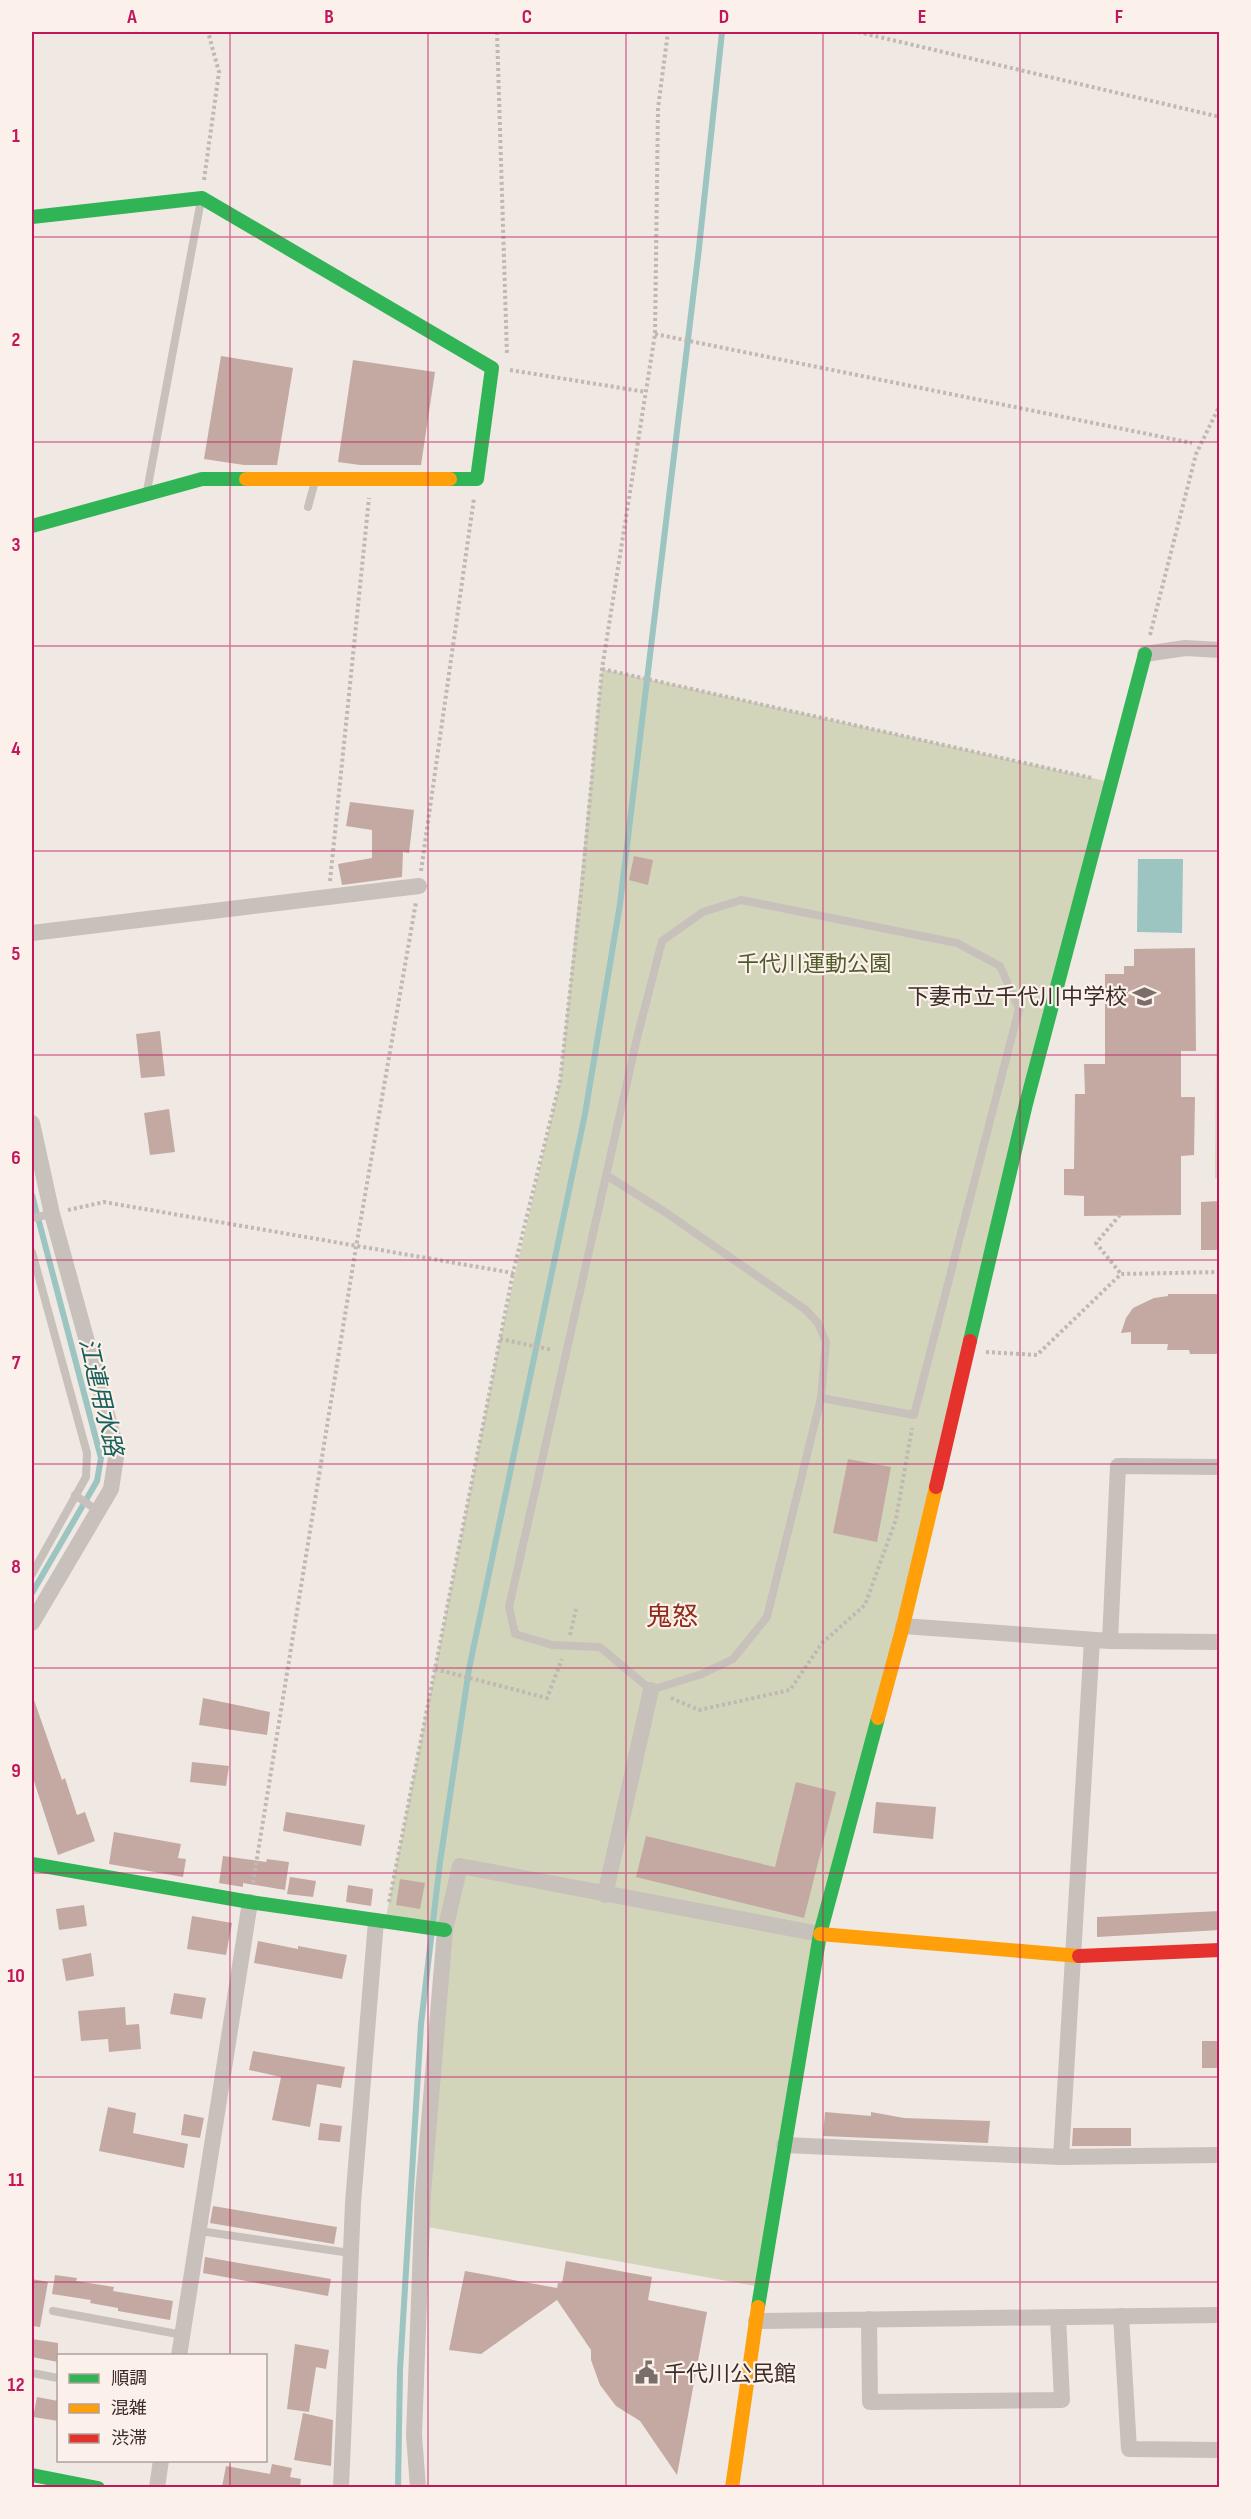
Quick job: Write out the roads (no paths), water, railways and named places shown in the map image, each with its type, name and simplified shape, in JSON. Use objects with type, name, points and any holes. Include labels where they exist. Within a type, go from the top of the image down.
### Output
[{"type":"street","points":[[32,217],[202,198],[492,368],[477,479],[202,479],[32,526]]},
{"type":"street","points":[[732,2487],[784,2145],[820,1934],[903,1626],[1026,1104],[1110,782],[1145,654],[1185,648],[1220,650]]},
{"type":"street","points":[[32,933],[419,886]]},
{"type":"street","points":[[32,1123],[52,1214],[117,1451],[111,1489],[93,1508],[32,1623]]},
{"type":"street","points":[[1110,1641],[1118,1466],[1220,1467]]},
{"type":"street","points":[[903,1626],[1110,1641],[1220,1642]]},
{"type":"street","points":[[1061,2157],[1092,1640]]},
{"type":"street","points":[[605,1895],[651,1690]]},
{"type":"street","points":[[32,1864],[250,1902],[445,1930]]},
{"type":"street","points":[[418,2487],[414,2435],[423,2194],[445,1930],[460,1866],[820,1934],[1072,1956],[1220,1950]]},
{"type":"street","points":[[179,2354],[250,1902]]},
{"type":"street","points":[[341,2487],[352,2203],[381,1921]]},
{"type":"street","points":[[784,2145],[1061,2157],[1220,2155]]},
{"type":"street","points":[[756,2321],[1220,2315]]},
{"type":"street","points":[[1121,2316],[1129,2450],[1220,2450]]},
{"type":"street","points":[[869,2319],[870,2402],[1062,2400],[1058,2317]]},
{"type":"street","points":[[157,2487],[161,2462]]},
{"type":"street","points":[[32,2475],[98,2487]]},
{"type":"lane","points":[[146,495],[202,198]]},
{"type":"lane","points":[[308,507],[315,480]]},
{"type":"lane","points":[[606,1175],[665,1212],[806,1310],[818,1323],[826,1342],[821,1398],[767,1617],[733,1659],[702,1674],[651,1690],[600,1647],[552,1645],[515,1634],[509,1607],[606,1175],[637,1038],[662,942],[703,912],[741,900],[957,943],[1000,966],[1019,1010],[914,1415],[821,1398]]},
{"type":"lane","points":[[32,1218],[52,1214]]},
{"type":"lane","points":[[32,1252],[87,1453],[86,1477],[32,1574]]},
{"type":"lane","points":[[76,1496],[93,1508]]},
{"type":"lane","points":[[200,2231],[350,2253]]},
{"type":"lane","points":[[53,2311],[183,2335]]},
{"type":"lane","points":[[32,2373],[57,2379]]},
{"type":"water","points":[[1138,859],[1183,859],[1182,933],[1137,932]]},
{"type":"waterway","points":[[398,2488],[400,2370],[421,2024],[440,1862],[469,1669],[585,1114],[620,904],[699,248],[722,32]]},
{"type":"waterway","name":"江連用水路","points":[[32,1195],[101,1458],[97,1481],[32,1593]]},
{"type":"place","name":"下妻市立千代川中学校","points":[[1145,996]]},
{"type":"place","name":"千代川公民館","points":[[646,2373]]},
{"type":"district","name":"鬼怒","points":[[672,1616]]},
{"type":"park label","name":"千代川運動公園","points":[[814,963]]}]
